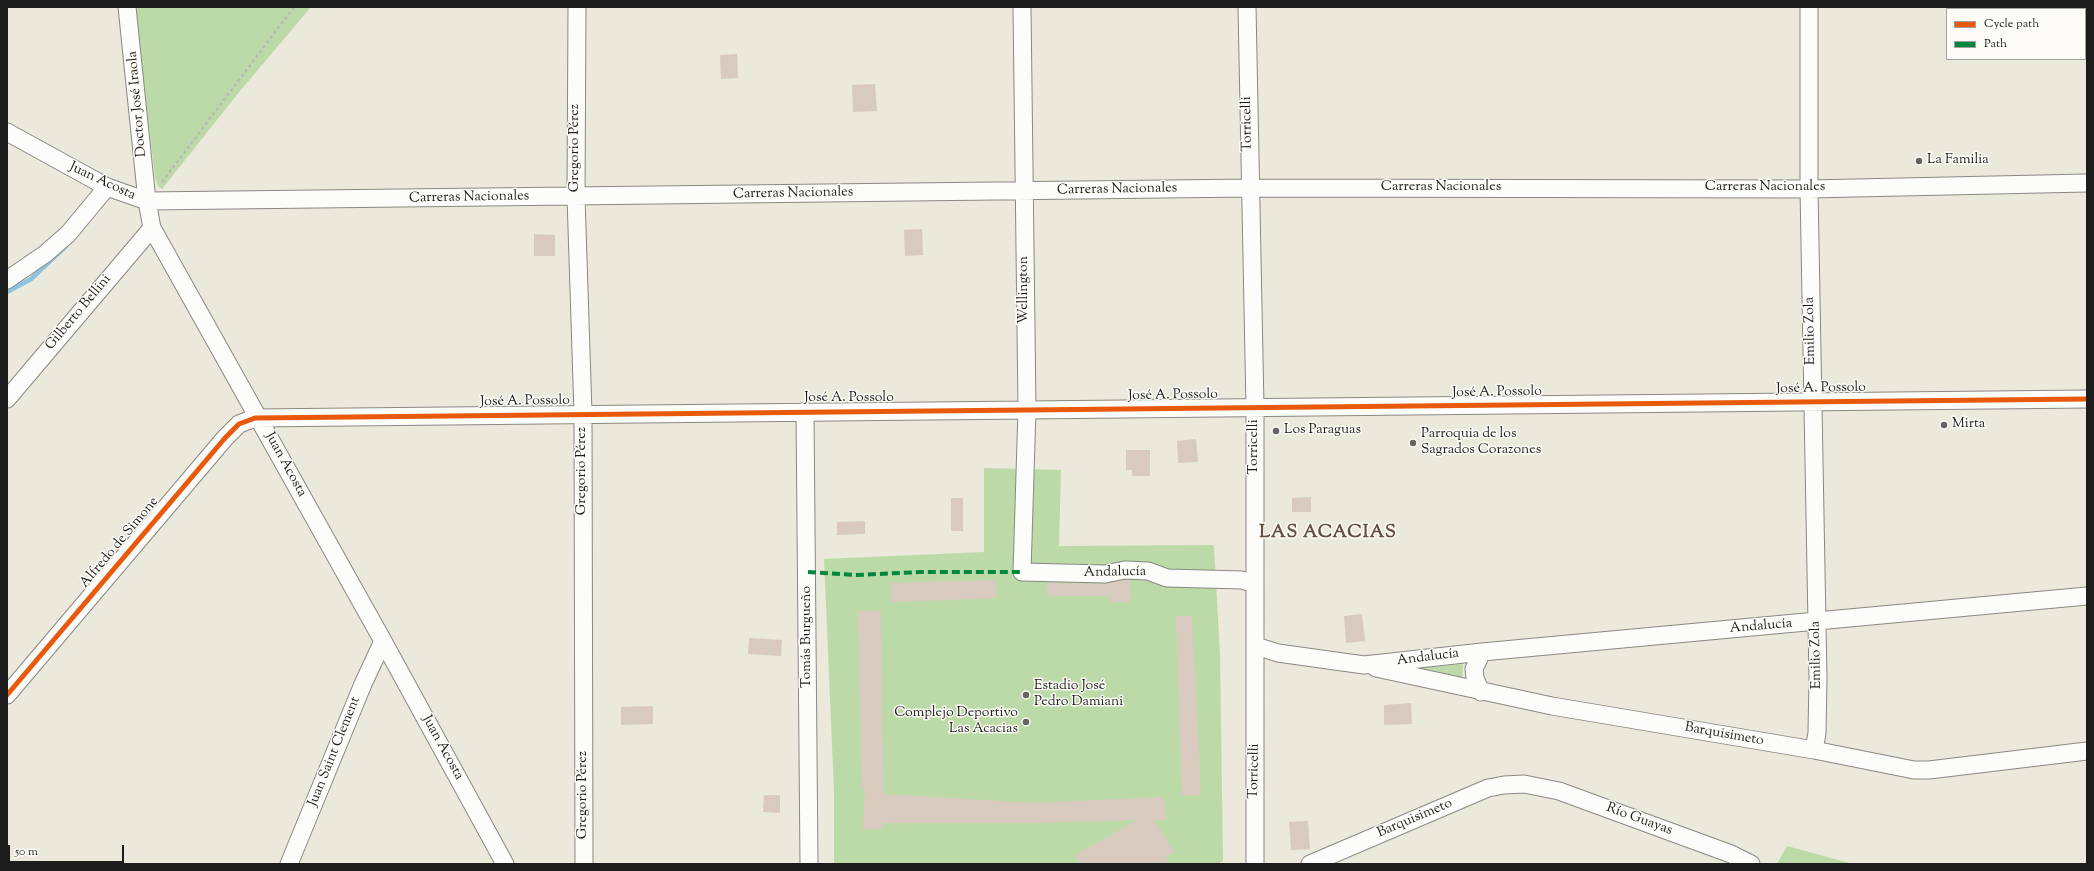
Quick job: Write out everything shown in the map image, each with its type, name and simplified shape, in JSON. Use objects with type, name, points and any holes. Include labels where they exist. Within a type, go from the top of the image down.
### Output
[{"type":"street","name":"Doctor José Iraola","points":[[127,7],[147,201]]},
{"type":"street","name":"Gregorio Pérez","points":[[577,7],[576,197],[583,413],[584,864]]},
{"type":"street","name":"Wellington","points":[[1022,7],[1027,409],[1022,572]]},
{"type":"street","name":"Torricelli","points":[[1247,7],[1249,188],[1255,407],[1255,864]]},
{"type":"street","name":"Emilio Zola","points":[[1809,7],[1809,188],[1817,733],[1814,750]]},
{"type":"street","name":"Juan Acosta","points":[[7,132],[107,187],[147,201],[152,228],[259,417],[505,864]]},
{"type":"street","name":"Carreras Nacionales","points":[[147,201],[1024,192],[1249,188],[1809,188],[2087,184]]},
{"type":"street","points":[[7,280],[45,254],[68,234],[107,187]]},
{"type":"street","name":"Gilberto Bellini","points":[[7,399],[152,228]]},
{"type":"street","name":"José A. Possolo","points":[[259,417],[2087,399]]},
{"type":"street","name":"Tomás Burgueño","points":[[805,411],[810,864]]},
{"type":"street","name":"Alfredo de Simone","points":[[7,695],[225,438],[239,424],[259,417]]},
{"type":"street","name":"Andalucía","points":[[1022,572],[1105,574],[1125,570],[1148,571],[1167,578],[1242,580],[1255,584]]},
{"type":"street","name":"Andalucía","points":[[1256,646],[1278,652],[1364,665],[1482,652],[2087,596]]},
{"type":"street","name":"Juan Saint Clement","points":[[289,864],[363,684],[383,641]]},
{"type":"street","name":"Andalucía","points":[[1481,692],[1475,678],[1474,669],[1482,652]]},
{"type":"street","name":"Barquisimeto","points":[[1364,665],[1481,692],[1552,706],[1814,750],[1914,770],[2087,752]]},
{"type":"street","name":"Barquisimeto","points":[[1310,864],[1488,788],[1524,784]]},
{"type":"street","name":"Río Guayas","points":[[1524,784],[1559,791],[1731,854],[1751,864]]},
{"type":"path","points":[[147,201],[294,7]]},
{"type":"green space","points":[[135,7],[311,7],[240,91],[162,189],[158,186],[155,178]]},
{"type":"green space","name":"Estadio José Pedro Damiani","points":[[984,468],[1061,470],[1059,546],[1214,545],[1220,654],[1223,861],[1218,864],[834,864],[834,791],[824,559],[984,552]]},
{"type":"green space","points":[[1463,664],[1462,682],[1421,674],[1421,668]]},
{"type":"green space","points":[[1787,846],[1853,864],[1777,864]]},
{"type":"building","points":[[737,54],[738,78],[721,79],[720,55]]},
{"type":"building","points":[[875,84],[877,111],[853,112],[852,85]]},
{"type":"building","points":[[922,229],[923,255],[905,256],[904,230]]},
{"type":"building","points":[[534,234],[555,235],[555,256],[534,256]]},
{"type":"building","points":[[1196,439],[1198,462],[1178,463],[1177,441]]},
{"type":"building","points":[[1126,450],[1150,450],[1150,476],[1132,476],[1132,470],[1126,470]]},
{"type":"building","points":[[1311,497],[1311,512],[1292,512],[1292,498]]},
{"type":"building","points":[[951,498],[963,498],[963,531],[951,531]]},
{"type":"building","points":[[865,521],[865,534],[837,535],[837,522]]},
{"type":"building","points":[[995,580],[996,598],[892,602],[891,583]]},
{"type":"building","points":[[1130,580],[1131,602],[1109,602],[1109,596],[1047,596],[1046,583],[1105,584]]},
{"type":"building","points":[[858,611],[881,611],[883,794],[1032,803],[1164,797],[1166,820],[1154,820],[1174,852],[1166,857],[1170,864],[1080,864],[1075,855],[1138,820],[1033,823],[883,823],[882,829],[863,829],[865,789],[862,789]]},
{"type":"building","points":[[1362,614],[1365,641],[1346,643],[1344,616]]},
{"type":"building","points":[[1176,616],[1192,616],[1201,795],[1182,796]]},
{"type":"building","points":[[749,638],[782,640],[781,656],[748,654]]},
{"type":"building","points":[[1411,703],[1412,724],[1384,725],[1384,705]]},
{"type":"building","points":[[653,706],[653,724],[621,725],[621,707]]},
{"type":"building","points":[[764,795],[780,795],[780,813],[763,812]]},
{"type":"building","points":[[1308,821],[1310,849],[1291,850],[1289,822]]},
{"type":"waterway","points":[[7,292],[31,279],[66,246]]},
{"type":"marked path","points":[[808,572],[856,575],[920,572],[1022,572]]},
{"type":"cycle path","points":[[7,695],[225,438],[239,424],[255,418],[2087,399]]},
{"type":"place","name":"La Familia","points":[[1919,161]]},
{"type":"place","name":"Mirta","points":[[1944,425]]},
{"type":"place","name":"Los Paraguas","points":[[1276,431]]},
{"type":"place","name":"Parroquia de los Sagrados Corazones","points":[[1413,443]]},
{"type":"place","name":"Estadio José Pedro Damiani","points":[[1026,695]]},
{"type":"place","name":"Complejo Deportivo Las Acacias","points":[[1026,722]]},
{"type":"district","name":"LAS ACACIAS","points":[[1328,534]]}]
